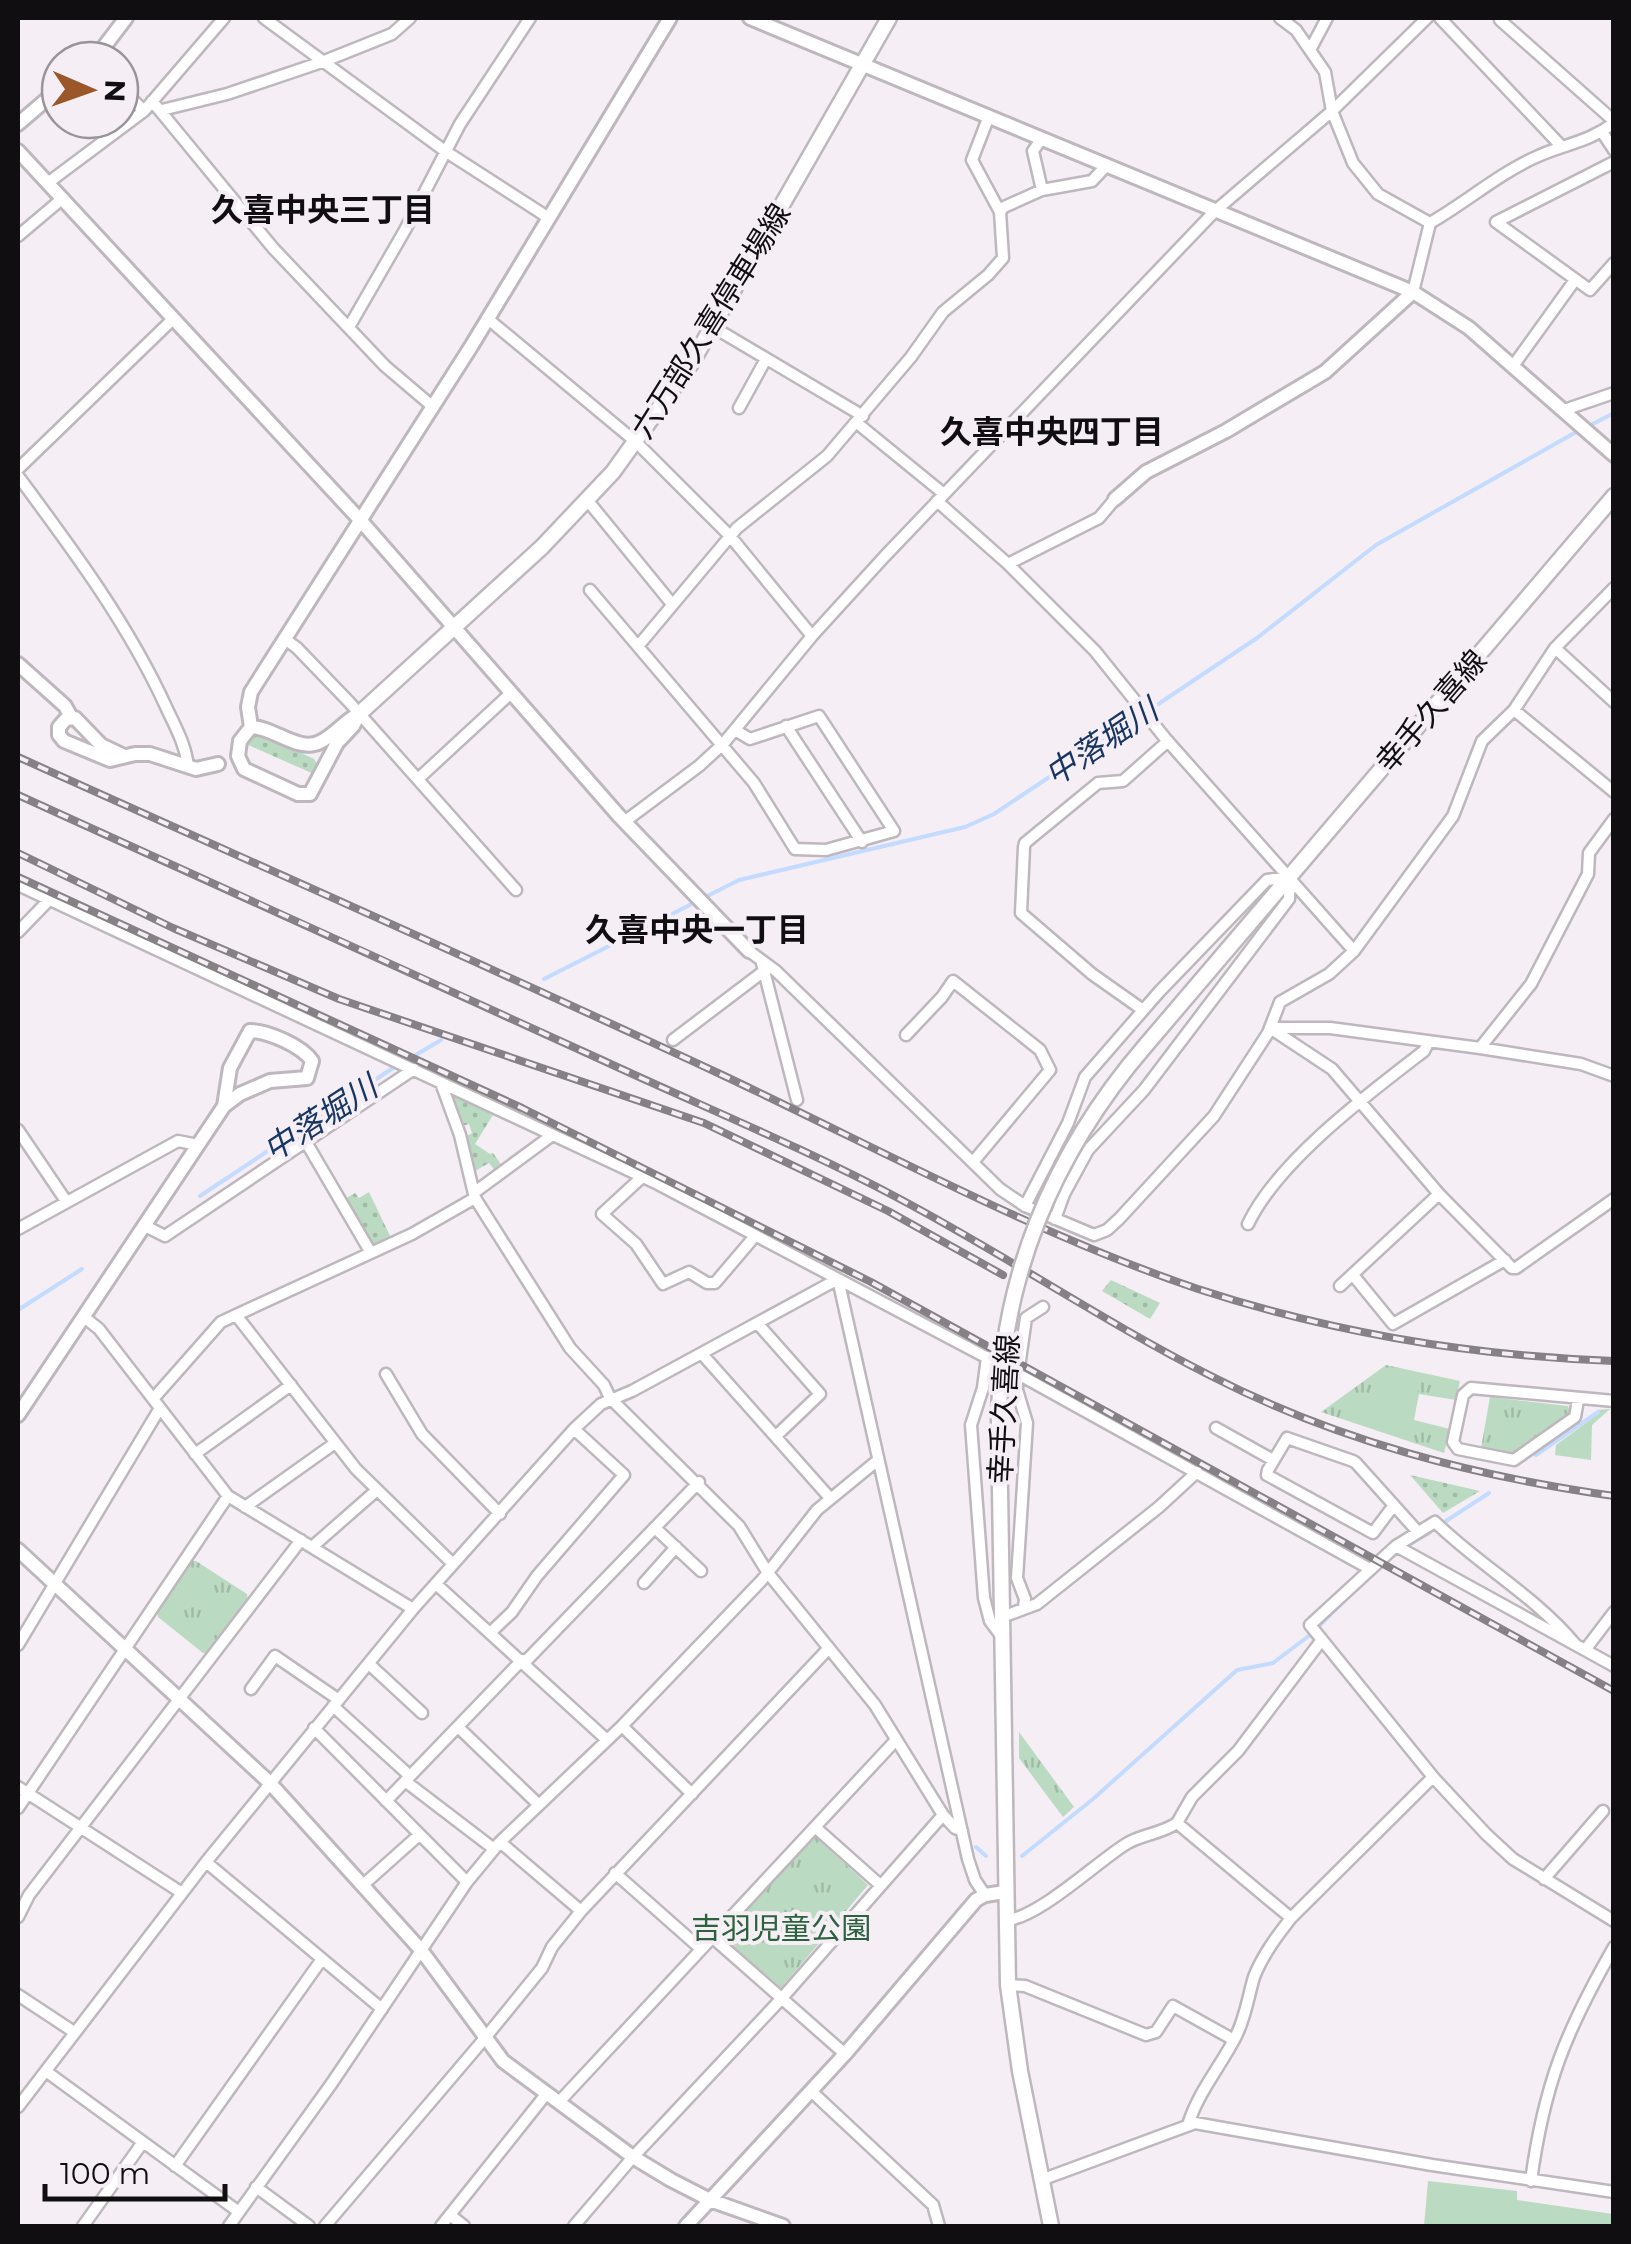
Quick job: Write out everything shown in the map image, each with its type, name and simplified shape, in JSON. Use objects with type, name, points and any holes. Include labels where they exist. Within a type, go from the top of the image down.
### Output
[{"type":"main road","name":"六万部久喜停車場線","points":[[359,714],[588,501],[636,442],[714,326],[889,18]]},
{"type":"main road","name":"幸手久喜線","points":[[1051,2226],[1008,1985],[998,1428],[1006,1335],[1016,1280],[1060,1167],[1091,1115],[1614,496]]},
{"type":"street","points":[[109,40],[126,18]]},
{"type":"street","points":[[49,182],[144,110],[224,18]]},
{"type":"street","points":[[264,18],[444,151],[549,218]]},
{"type":"street","points":[[162,110],[227,94],[322,62],[392,34],[410,18]]},
{"type":"street","points":[[348,327],[444,151],[530,18]]},
{"type":"street","points":[[218,764],[251,727],[250,692],[488,319],[670,18]]},
{"type":"street","points":[[750,18],[1414,292],[1469,328],[1614,454]]},
{"type":"street","points":[[1280,18],[1296,30],[1325,72],[1332,111],[1353,163],[1378,194],[1430,223]]},
{"type":"street","points":[[1310,50],[1328,18]]},
{"type":"street","points":[[1440,18],[1562,147]]},
{"type":"street","points":[[624,822],[700,766],[723,744],[812,636],[940,497],[1215,210],[1332,111],[1420,20]]},
{"type":"street","points":[[1008,564],[1099,518],[1146,472],[1226,431],[1325,372],[1414,292],[1430,223],[1532,158],[1575,146],[1614,122],[1500,20]]},
{"type":"street","points":[[152,101],[250,222],[386,366],[432,406]]},
{"type":"street","points":[[18,124],[40,105]]},
{"type":"street","points":[[140,106],[144,110]]},
{"type":"street","points":[[639,646],[730,536],[827,456],[912,357],[943,312],[988,275],[1002,258],[1000,212],[972,160],[989,116]]},
{"type":"street","points":[[1602,132],[1614,150]]},
{"type":"street","points":[[1042,138],[1033,150],[1042,190]]},
{"type":"street","points":[[18,152],[361,521],[624,822],[763,967],[797,1100]]},
{"type":"street","points":[[1614,162],[1496,222],[1590,290],[1614,262]]},
{"type":"street","points":[[1000,212],[1042,190],[1092,181],[1107,164]]},
{"type":"street","points":[[18,236],[63,198]]},
{"type":"street","points":[[1513,366],[1575,280]]},
{"type":"street","points":[[488,319],[636,442],[730,536],[812,636]]},
{"type":"street","points":[[173,320],[18,473],[95,584],[154,680],[186,751],[188,766]]},
{"type":"street","points":[[714,326],[860,419],[940,497],[1095,651],[1168,741],[1354,951]]},
{"type":"street","points":[[739,408],[766,359]]},
{"type":"street","points":[[1564,410],[1614,393]]},
{"type":"street","points":[[588,501],[672,604]]},
{"type":"street","points":[[763,967],[776,970],[1000,1188],[1025,1206],[1094,1235],[1106,1230],[1214,1116],[1270,1028],[1280,1002],[1329,974],[1354,951],[1453,816],[1482,742],[1514,710],[1555,648],[1614,588]]},
{"type":"street","points":[[590,590],[723,744],[768,804],[795,849],[826,850],[894,831],[820,716],[750,739],[735,730]]},
{"type":"street","points":[[285,639],[359,714],[516,890]]},
{"type":"street","points":[[1555,648],[1614,702]]},
{"type":"street","points":[[18,664],[102,745],[124,756]]},
{"type":"street","points":[[418,780],[511,693]]},
{"type":"street","points":[[1514,710],[1614,792]]},
{"type":"street","points":[[306,745],[321,742],[359,714]]},
{"type":"street","points":[[70,717],[58,730],[64,741],[110,760],[150,754],[188,766],[204,768],[218,764],[244,769],[304,795],[314,791],[337,744],[359,714]]},
{"type":"street","points":[[786,726],[862,842]]},
{"type":"street","points":[[251,727],[261,727],[306,745],[323,760],[324,768]]},
{"type":"street","points":[[240,740],[238,756],[244,769]]},
{"type":"street","points":[[1143,1010],[1092,974],[1021,914],[1024,847],[1098,783],[1123,781],[1168,741]]},
{"type":"street","points":[[1480,1048],[1531,984],[1588,874],[1589,854],[1614,819]]},
{"type":"street","points":[[1025,1206],[1068,1123],[1086,1077],[1143,1010],[1267,880],[1274,876],[1290,877]]},
{"type":"street","points":[[1055,1218],[1088,1150],[1144,1090],[1289,899],[1290,877]]},
{"type":"street","points":[[18,885],[658,1184],[1018,1374],[1370,1569]]},
{"type":"street","points":[[18,932],[50,899]]},
{"type":"street","points":[[673,1040],[763,967]]},
{"type":"street","points":[[906,1034],[942,997],[952,980],[1040,1050],[1050,1070],[973,1162]]},
{"type":"street","points":[[1270,1028],[1330,1028],[1480,1048],[1580,1064],[1614,1076]]},
{"type":"street","points":[[1270,1028],[1332,1069],[1439,1194],[1516,1268],[1614,1199]]},
{"type":"street","points":[[18,1415],[224,1106],[230,1068],[250,1031],[260,1031],[307,1053],[312,1060],[307,1078],[260,1084],[224,1106]]},
{"type":"street","points":[[1248,1224],[1262,1197],[1358,1101],[1424,1052],[1428,1044]]},
{"type":"street","points":[[145,1226],[165,1236],[412,1068]]},
{"type":"street","points":[[441,1082],[475,1195],[570,1348],[604,1385],[610,1398],[699,1482],[739,1526],[768,1573],[875,1705],[943,1815],[962,1831]]},
{"type":"street","points":[[18,1130],[66,1201]]},
{"type":"street","points":[[18,1645],[157,1404],[221,1322],[412,1234],[475,1195],[551,1136]]},
{"type":"street","points":[[18,1229],[178,1141],[198,1145]]},
{"type":"street","points":[[306,1142],[371,1253]]},
{"type":"street","points":[[642,1178],[602,1214],[636,1244],[664,1284],[692,1272],[707,1283],[716,1282],[755,1236]]},
{"type":"street","points":[[1340,1286],[1439,1194]]},
{"type":"street","points":[[1353,1275],[1393,1324],[1504,1260]]},
{"type":"street","points":[[18,2106],[269,1782],[414,1609],[574,1429],[610,1398],[632,1391],[838,1279]]},
{"type":"street","points":[[838,1279],[972,1875],[985,1894]]},
{"type":"street","points":[[1002,1617],[1018,1614],[1024,1607],[1025,1598],[1017,1578],[1027,1423],[1017,1390],[1018,1374],[1026,1318],[1043,1307]]},
{"type":"street","points":[[236,1315],[335,1443],[453,1564]]},
{"type":"street","points":[[84,1317],[99,1329],[228,1496],[414,1609]]},
{"type":"street","points":[[758,1324],[820,1394],[776,1436]]},
{"type":"street","points":[[702,1354],[830,1498]]},
{"type":"street","points":[[986,1357],[983,1388],[972,1425],[984,1598],[990,1621],[1002,1638]]},
{"type":"street","points":[[386,1374],[422,1434],[500,1514]]},
{"type":"street","points":[[195,1454],[291,1385]]},
{"type":"street","points":[[1578,1400],[1576,1417],[1514,1460],[1458,1450],[1453,1442],[1463,1395],[1471,1388],[1614,1401]]},
{"type":"street","points":[[1216,1428],[1273,1460]]},
{"type":"street","points":[[490,1633],[512,1612],[537,1576],[624,1476],[574,1429]]},
{"type":"street","points":[[1394,1505],[1374,1533],[1267,1475],[1287,1438],[1353,1461],[1394,1505],[1418,1532]]},
{"type":"street","points":[[245,1507],[335,1443]]},
{"type":"street","points":[[230,2226],[467,1882],[497,1846],[622,1726],[768,1573],[803,1524],[878,1460]]},
{"type":"street","points":[[1024,1607],[1037,1604],[1197,1472]]},
{"type":"street","points":[[386,1800],[699,1482]]},
{"type":"street","points":[[18,1917],[29,1895],[306,1544],[377,1490]]},
{"type":"street","points":[[18,1808],[22,1790],[228,1496]]},
{"type":"street","points":[[1580,1647],[1548,1612],[1489,1569],[1435,1522],[1396,1546],[1310,1625],[1433,1777],[1513,1859],[1614,1921]]},
{"type":"street","points":[[655,1528],[701,1571]]},
{"type":"street","points":[[1396,1546],[1614,1666]]},
{"type":"street","points":[[644,1582],[676,1547]]},
{"type":"street","points":[[18,1550],[269,1782],[421,1950],[503,2060],[633,2157],[710,2200],[783,2226]]},
{"type":"street","points":[[436,1584],[607,1740]]},
{"type":"street","points":[[1580,1647],[1614,1612]]},
{"type":"street","points":[[1006,1920],[1020,1919],[1036,1910],[1126,1844],[1164,1832],[1177,1823],[1192,1797],[1238,1751],[1321,1641]]},
{"type":"street","points":[[325,2226],[542,1968],[552,1948],[581,1911],[829,1648]]},
{"type":"street","points":[[252,1690],[274,1656],[336,1703],[408,1778],[581,1911]]},
{"type":"street","points":[[368,1664],[422,1713]]},
{"type":"street","points":[[622,1726],[692,1794]]},
{"type":"street","points":[[458,1727],[538,1804]]},
{"type":"street","points":[[314,1728],[467,1882]]},
{"type":"street","points":[[559,2102],[896,1740]]},
{"type":"street","points":[[1188,2125],[1196,2103],[1247,2013],[1260,1964],[1290,1918],[1433,1777]]},
{"type":"street","points":[[22,1790],[182,1893]]},
{"type":"street","points":[[1544,1879],[1603,1811]]},
{"type":"street","points":[[574,2226],[943,1815]]},
{"type":"street","points":[[1177,1823],[1290,1918]]},
{"type":"street","points":[[815,1826],[879,1884]]},
{"type":"street","points":[[364,1885],[420,1835]]},
{"type":"street","points":[[206,1862],[382,2009]]},
{"type":"street","points":[[616,1874],[701,1949]]},
{"type":"street","points":[[686,2226],[845,2054],[976,1900],[985,1894],[1005,1892]]},
{"type":"street","points":[[712,1937],[845,2054]]},
{"type":"street","points":[[1531,2181],[1544,2098],[1577,2012],[1614,1947]]},
{"type":"street","points":[[175,2166],[322,1959]]},
{"type":"street","points":[[1008,1985],[1026,1986],[1146,2036],[1156,2032],[1173,2006],[1234,2040]]},
{"type":"street","points":[[18,1995],[74,2032]]},
{"type":"street","points":[[47,2072],[238,2212]]},
{"type":"street","points":[[811,2092],[933,2205],[940,2226]]},
{"type":"street","points":[[441,2226],[547,2093]]},
{"type":"street","points":[[1040,2180],[1188,2125],[1209,2123],[1324,2147],[1614,2192]]},
{"type":"street","points":[[82,2226],[143,2142]]},
{"type":"street","points":[[256,2188],[309,2226]]},
{"type":"street","points":[[450,2215],[464,2226]]},
{"type":"green space","points":[[263,735],[314,759],[318,765],[316,775],[246,744],[249,737]]},
{"type":"green space","points":[[452,1094],[493,1115],[475,1144],[493,1153],[503,1167],[496,1172],[489,1163],[475,1171],[465,1137],[472,1133],[469,1124],[462,1126]]},
{"type":"green space","points":[[369,1192],[392,1240],[372,1249],[343,1200],[355,1193],[359,1198]]},
{"type":"green space","points":[[1111,1280],[1160,1303],[1150,1319],[1102,1291]]},
{"type":"green space","points":[[1386,1365],[1460,1381],[1456,1400],[1419,1394],[1414,1420],[1450,1429],[1444,1453],[1321,1412]]},
{"type":"green space","points":[[1390,1370],[1421,1377],[1408,1436],[1377,1429]]},
{"type":"green space","points":[[1490,1397],[1568,1406],[1570,1413],[1514,1454],[1481,1448]]},
{"type":"green space","points":[[1610,1409],[1592,1425],[1591,1460],[1555,1455],[1556,1445],[1598,1414],[1597,1410]]},
{"type":"green space","points":[[1410,1475],[1480,1491],[1443,1513]]},
{"type":"green space","points":[[190,1561],[196,1561],[247,1594],[248,1601],[209,1654],[158,1617],[157,1612]]},
{"type":"green space","points":[[1019,1732],[1074,1807],[1063,1817],[1019,1758]]},
{"type":"green space","name":"吉羽児童公園","points":[[815,1836],[868,1885],[781,1988],[721,1936]]},
{"type":"green space","points":[[1428,2181],[1517,2191],[1517,2200],[1613,2214],[1613,2226],[1424,2226]]},
{"type":"waterway","name":"中落堀川","points":[[1587,427],[1614,413]]},
{"type":"waterway","name":"中落堀川","points":[[544,979],[739,880],[965,827],[994,814],[1257,638],[1376,545],[1578,431]]},
{"type":"waterway","name":"中落堀川","points":[[404,1062],[441,1040]]},
{"type":"waterway","name":"中落堀川","points":[[200,1196],[396,1066]]},
{"type":"waterway","name":"中落堀川","points":[[18,1310],[82,1269]]},
{"type":"waterway","points":[[1536,1455],[1598,1412]]},
{"type":"waterway","points":[[1443,1523],[1489,1493]]},
{"type":"waterway","points":[[1410,1544],[1429,1533]]},
{"type":"waterway","points":[[1318,1627],[1353,1592]]},
{"type":"waterway","points":[[1022,1856],[1093,1799],[1237,1670],[1273,1663],[1310,1635]]},
{"type":"waterway","points":[[976,1847],[986,1856]]},
{"type":"railway","points":[[18,757],[718,1073],[1015,1216],[1136,1267],[1249,1305],[1352,1330],[1456,1348],[1614,1361]]},
{"type":"railway","points":[[18,795],[825,1161],[898,1198],[1171,1355],[1259,1399],[1407,1453],[1509,1478],[1614,1496]]},
{"type":"railway","points":[[18,853],[173,928],[339,999],[704,1123],[888,1211],[1003,1275]]},
{"type":"railway","points":[[18,877],[522,1108],[871,1282],[1614,1691]]},
{"type":"district","name":"久喜中央三丁目","points":[[323,209]]},
{"type":"district","name":"久喜中央四丁目","points":[[1052,431]]},
{"type":"district","name":"久喜中央一丁目","points":[[697,929]]}]
